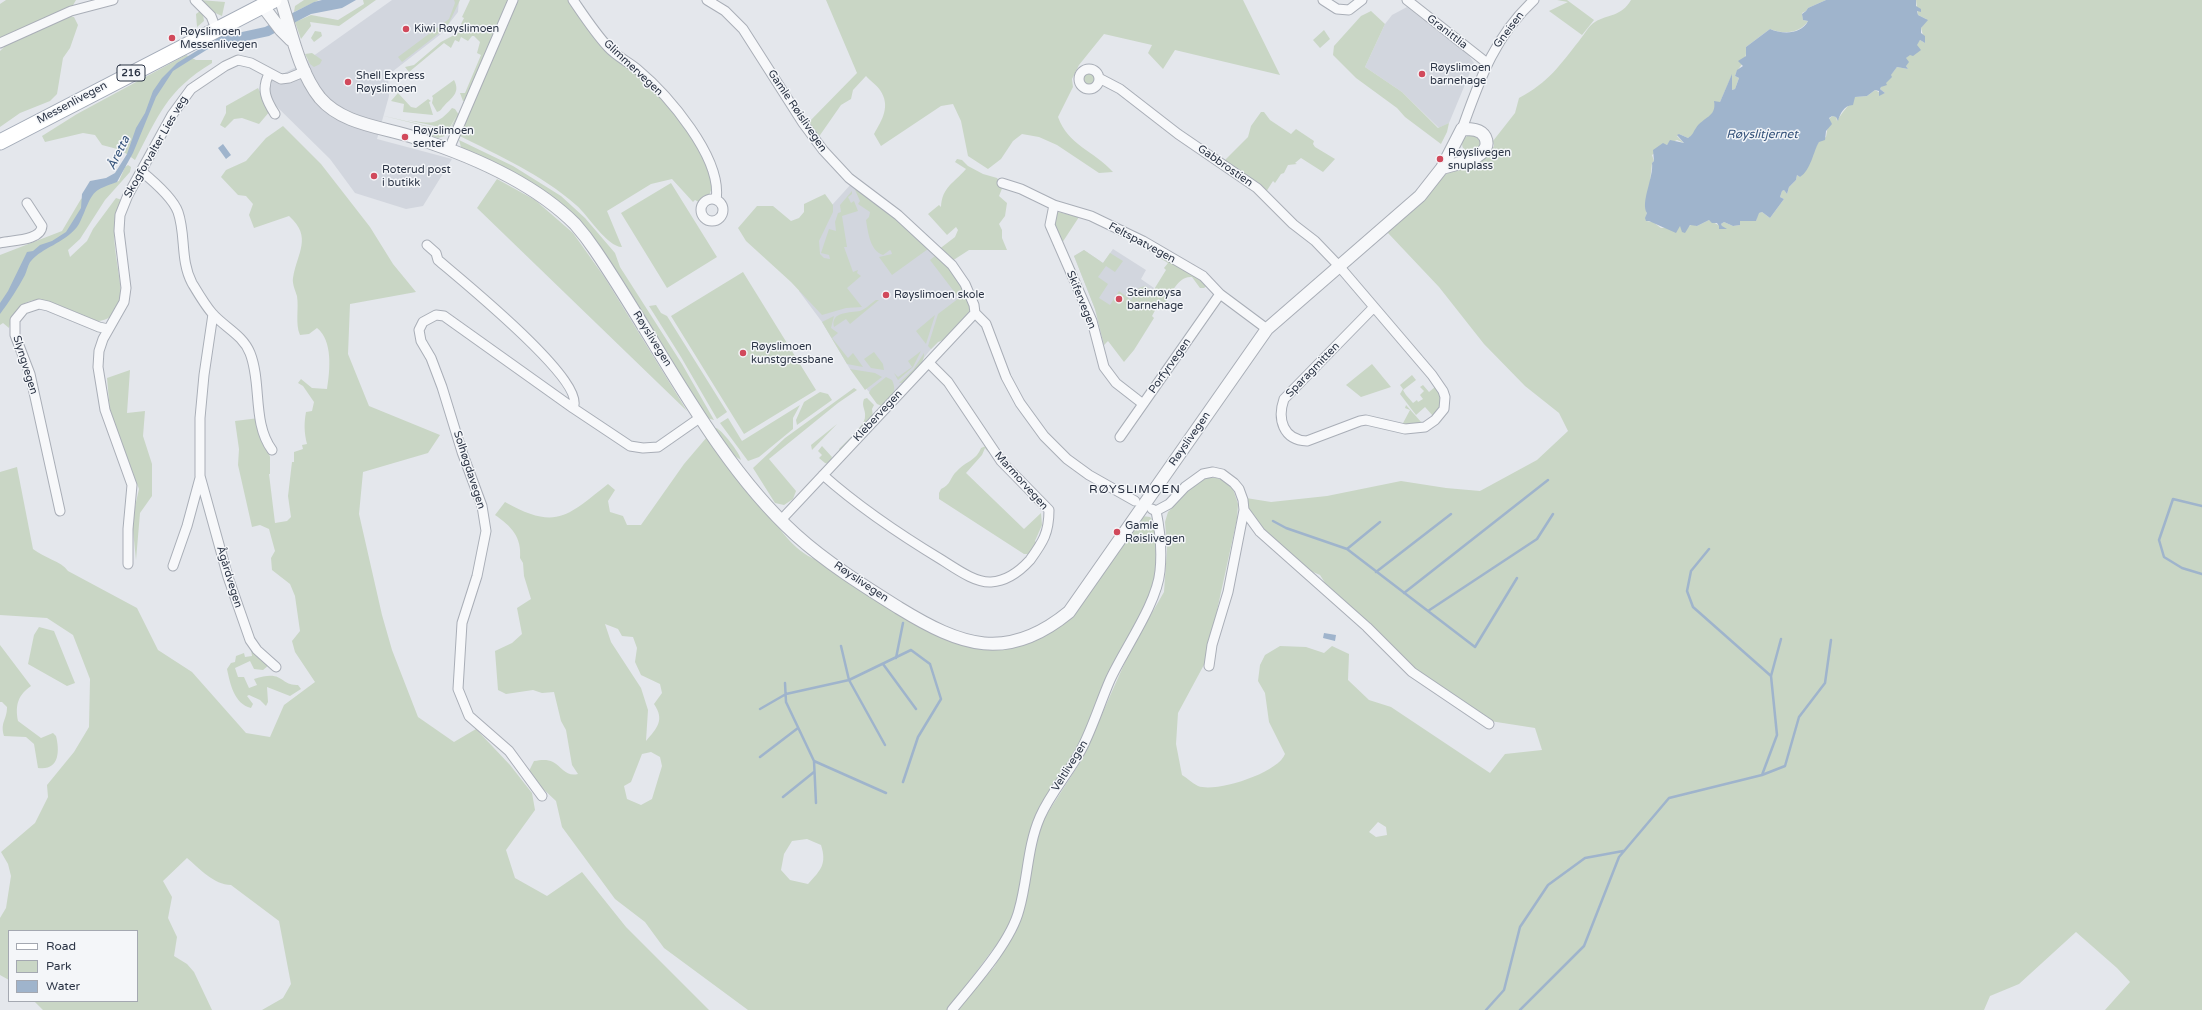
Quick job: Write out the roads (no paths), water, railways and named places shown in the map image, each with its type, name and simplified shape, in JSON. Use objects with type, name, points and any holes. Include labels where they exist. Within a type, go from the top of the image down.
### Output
[{"type":"main road","name":"Messenlivegen","points":[[0,142],[268,3]]},
{"type":"street","points":[[0,43],[71,11],[113,0]]},
{"type":"street","points":[[195,0],[211,16],[216,29]]},
{"type":"street","name":"Røyslivegen","points":[[281,0],[289,26],[291,40],[314,89],[321,99],[333,110],[349,119],[449,149],[520,184],[561,212],[576,225],[613,276],[701,417],[740,472],[781,520],[796,535],[826,559],[864,586],[922,621],[956,638],[975,643],[997,644],[1023,639],[1040,633],[1069,612],[1139,504],[1267,329],[1420,196],[1442,168],[1462,129]]},
{"type":"street","points":[[449,149],[513,0]]},
{"type":"street","name":"Glimmervegen","points":[[573,0],[608,47],[650,81],[686,122],[707,154],[718,192],[716,200]]},
{"type":"street","name":"Gamle Røislivegen","points":[[707,0],[725,11],[736,21],[823,150],[849,178],[898,215],[952,265],[965,284],[974,305],[975,313],[986,324],[1006,377],[1020,403],[1044,436],[1078,467],[1139,504],[1156,511]]},
{"type":"street","points":[[1324,0],[1337,9],[1349,10],[1362,0]]},
{"type":"street","name":"Granittlia","points":[[1407,0],[1487,63]]},
{"type":"street","name":"Gneisen","points":[[1462,129],[1487,63],[1506,30],[1534,0]]},
{"type":"street","name":"Røyslivegen","points":[[268,3],[281,30],[291,40]]},
{"type":"street","name":"Skogforvalter Lies veg","points":[[128,564],[128,529],[132,485],[105,410],[98,367],[99,351],[108,329],[124,302],[126,288],[119,231],[120,215],[128,195],[182,99],[202,80],[238,60],[251,63],[269,74],[281,79],[289,78],[306,71]]},
{"type":"street","points":[[269,74],[264,83],[266,99],[275,114]]},
{"type":"street","name":"Gabbrostien","points":[[1099,78],[1120,89],[1178,134],[1257,188],[1293,224],[1315,241],[1339,266]]},
{"type":"street","points":[[1442,168],[1473,160],[1482,153],[1486,147],[1486,140],[1483,134],[1478,130],[1462,129]]},
{"type":"street","points":[[141,171],[162,191],[178,211],[184,259],[188,274],[213,314],[239,337],[249,351],[266,441],[272,450]]},
{"type":"street","name":"Feltspatvegen","points":[[1002,183],[1021,189],[1054,205],[1091,216],[1143,241],[1202,276],[1220,294],[1267,329]]},
{"type":"street","points":[[0,243],[25,239],[38,234],[41,230],[42,226],[27,202]]},
{"type":"street","name":"Skifervegen","points":[[1054,205],[1050,225],[1092,321],[1104,367],[1116,383],[1143,404]]},
{"type":"street","points":[[427,245],[436,253],[438,260],[532,344],[559,372],[575,397],[576,404],[573,408]]},
{"type":"street","name":"Sparagmitten","points":[[1339,266],[1374,307],[1432,375],[1442,391],[1445,404],[1440,415],[1431,424],[1414,429],[1366,420],[1353,423],[1307,441],[1299,441],[1290,436],[1282,425],[1280,415],[1284,399],[1374,307]]},
{"type":"street","name":"Porfyrvegen","points":[[1120,437],[1220,294]]},
{"type":"street","name":"Slyngvegen","points":[[60,511],[30,374],[15,335],[15,320],[24,309],[39,304],[108,329]]},
{"type":"street","name":"Klebervegen","points":[[781,520],[975,313]]},
{"type":"street","name":"Ågårdvegen","points":[[173,566],[188,526],[200,476],[200,418],[204,375],[213,314]]},
{"type":"street","name":"Solhøgdavegen","points":[[542,796],[509,751],[469,716],[458,689],[462,623],[477,576],[486,531],[482,506],[462,452],[442,387],[431,358],[421,341],[420,330],[424,322],[436,315],[444,316],[573,408],[630,446],[643,448],[658,447],[701,417]]},
{"type":"street","name":"Marmorvegen","points":[[823,475],[872,516],[969,575],[990,582],[1006,579],[1022,570],[1045,538],[1049,526],[1049,510],[1001,461],[948,382],[929,363]]},
{"type":"street","points":[[1156,511],[1169,504],[1194,479],[1203,474],[1213,472],[1222,474],[1234,483],[1243,500],[1244,510],[1228,592],[1211,650],[1209,666]]},
{"type":"street","name":"Ågårdvegen","points":[[200,476],[228,576],[250,640],[257,650],[276,667]]},
{"type":"street","points":[[1244,510],[1260,532],[1367,627],[1412,672],[1489,724]]},
{"type":"street","name":"Veltlivegen","points":[[952,1010],[983,971],[1015,922],[1020,905],[1030,844],[1040,816],[1081,751],[1110,681],[1151,602],[1160,572],[1161,540],[1156,511]]},
{"type":"water","points":[[322,0],[356,0],[342,8],[311,14],[269,36],[208,49],[173,71],[156,97],[133,153],[117,182],[103,187],[95,192],[77,227],[66,238],[41,252],[31,261],[25,275],[0,314],[0,303],[8,291],[27,252],[33,251],[40,245],[52,241],[66,232],[81,208],[82,194],[90,181],[106,178],[115,173],[127,154],[136,128],[145,113],[153,91],[162,78],[177,63],[219,37],[265,27],[314,2]]},
{"type":"water","name":"Røyslitjernet","points":[[1826,0],[1916,0],[1916,6],[1921,9],[1921,12],[1917,11],[1918,15],[1928,20],[1921,28],[1921,33],[1925,36],[1925,43],[1920,40],[1917,45],[1921,50],[1913,56],[1910,55],[1906,58],[1909,62],[1906,66],[1908,69],[1897,67],[1891,75],[1892,77],[1886,83],[1887,85],[1881,87],[1880,89],[1885,93],[1879,96],[1879,91],[1875,90],[1867,96],[1855,97],[1853,105],[1845,108],[1838,121],[1836,117],[1832,116],[1829,118],[1832,124],[1826,131],[1825,140],[1819,142],[1804,174],[1800,177],[1797,175],[1796,180],[1789,187],[1787,194],[1784,190],[1782,191],[1780,197],[1784,199],[1770,218],[1762,212],[1759,213],[1756,221],[1740,221],[1740,225],[1733,226],[1724,222],[1721,224],[1727,229],[1719,229],[1717,223],[1712,223],[1709,220],[1697,226],[1690,225],[1685,233],[1682,232],[1680,226],[1676,233],[1646,221],[1645,218],[1647,213],[1645,203],[1652,163],[1654,161],[1653,150],[1663,143],[1667,145],[1670,140],[1684,143],[1677,135],[1679,134],[1688,138],[1692,135],[1699,124],[1711,114],[1714,101],[1720,102],[1732,74],[1732,90],[1735,89],[1739,78],[1735,76],[1737,70],[1743,66],[1738,61],[1746,56],[1746,47],[1770,29],[1780,32],[1791,32],[1801,29],[1808,21],[1803,20],[1802,14],[1808,8]]},
{"type":"water","points":[[223,144],[231,155],[226,159],[218,148]]},
{"type":"water","points":[[1324,633],[1336,635],[1335,641],[1323,638]]},
{"type":"waterway","points":[[1404,593],[1548,480]]},
{"type":"waterway","points":[[2202,506],[2173,499],[2159,540],[2164,557],[2182,568],[2202,574]]},
{"type":"waterway","points":[[1376,572],[1451,514]]},
{"type":"waterway","points":[[1428,611],[1537,539],[1553,514]]},
{"type":"waterway","points":[[1273,521],[1286,528],[1347,549],[1475,647],[1517,578]]},
{"type":"waterway","points":[[1347,549],[1380,522]]},
{"type":"waterway","points":[[1709,549],[1691,571],[1687,591],[1693,607],[1771,676],[1777,735],[1762,775]]},
{"type":"waterway","points":[[896,658],[903,623]]},
{"type":"waterway","points":[[1771,676],[1781,639]]},
{"type":"waterway","points":[[1520,1010],[1584,946],[1619,857],[1669,798],[1762,775],[1785,766],[1799,717],[1825,683],[1831,640]]},
{"type":"waterway","points":[[841,646],[849,680],[885,745]]},
{"type":"waterway","points":[[760,709],[786,694],[849,680],[911,650],[930,664],[941,699],[918,737],[903,782]]},
{"type":"waterway","points":[[883,664],[916,709]]},
{"type":"waterway","points":[[785,683],[786,702],[814,761],[816,803]]},
{"type":"waterway","points":[[760,757],[798,728]]},
{"type":"waterway","points":[[814,761],[886,793]]},
{"type":"waterway","points":[[783,797],[814,772]]},
{"type":"waterway","points":[[1486,1010],[1504,990],[1520,927],[1548,885],[1585,858],[1623,851]]},
{"type":"place","name":"Kiwi Røyslimoen","points":[[406,29]]},
{"type":"place","name":"Røyslimoen Messenlivegen","points":[[172,38]]},
{"type":"place","name":"Røyslimoen barnehage","points":[[1422,74]]},
{"type":"place","name":"Shell Express Røyslimoen","points":[[348,82]]},
{"type":"place","name":"Røyslimoen senter","points":[[405,137]]},
{"type":"place","name":"Røyslivegen snuplass","points":[[1440,159]]},
{"type":"place","name":"Roterud post i butikk","points":[[374,176]]},
{"type":"place","name":"Røyslimoen skole","points":[[886,295]]},
{"type":"place","name":"Steinrøysa barnehage","points":[[1119,299]]},
{"type":"place","name":"Røyslimoen kunstgressbane","points":[[743,353]]},
{"type":"place","name":"Gamle Røislivegen","points":[[1117,532]]},
{"type":"district","name":"RØYSLIMOEN","points":[[1135,490]]},
{"type":"water label","name":"Åretta","points":[[119,153]]}]
